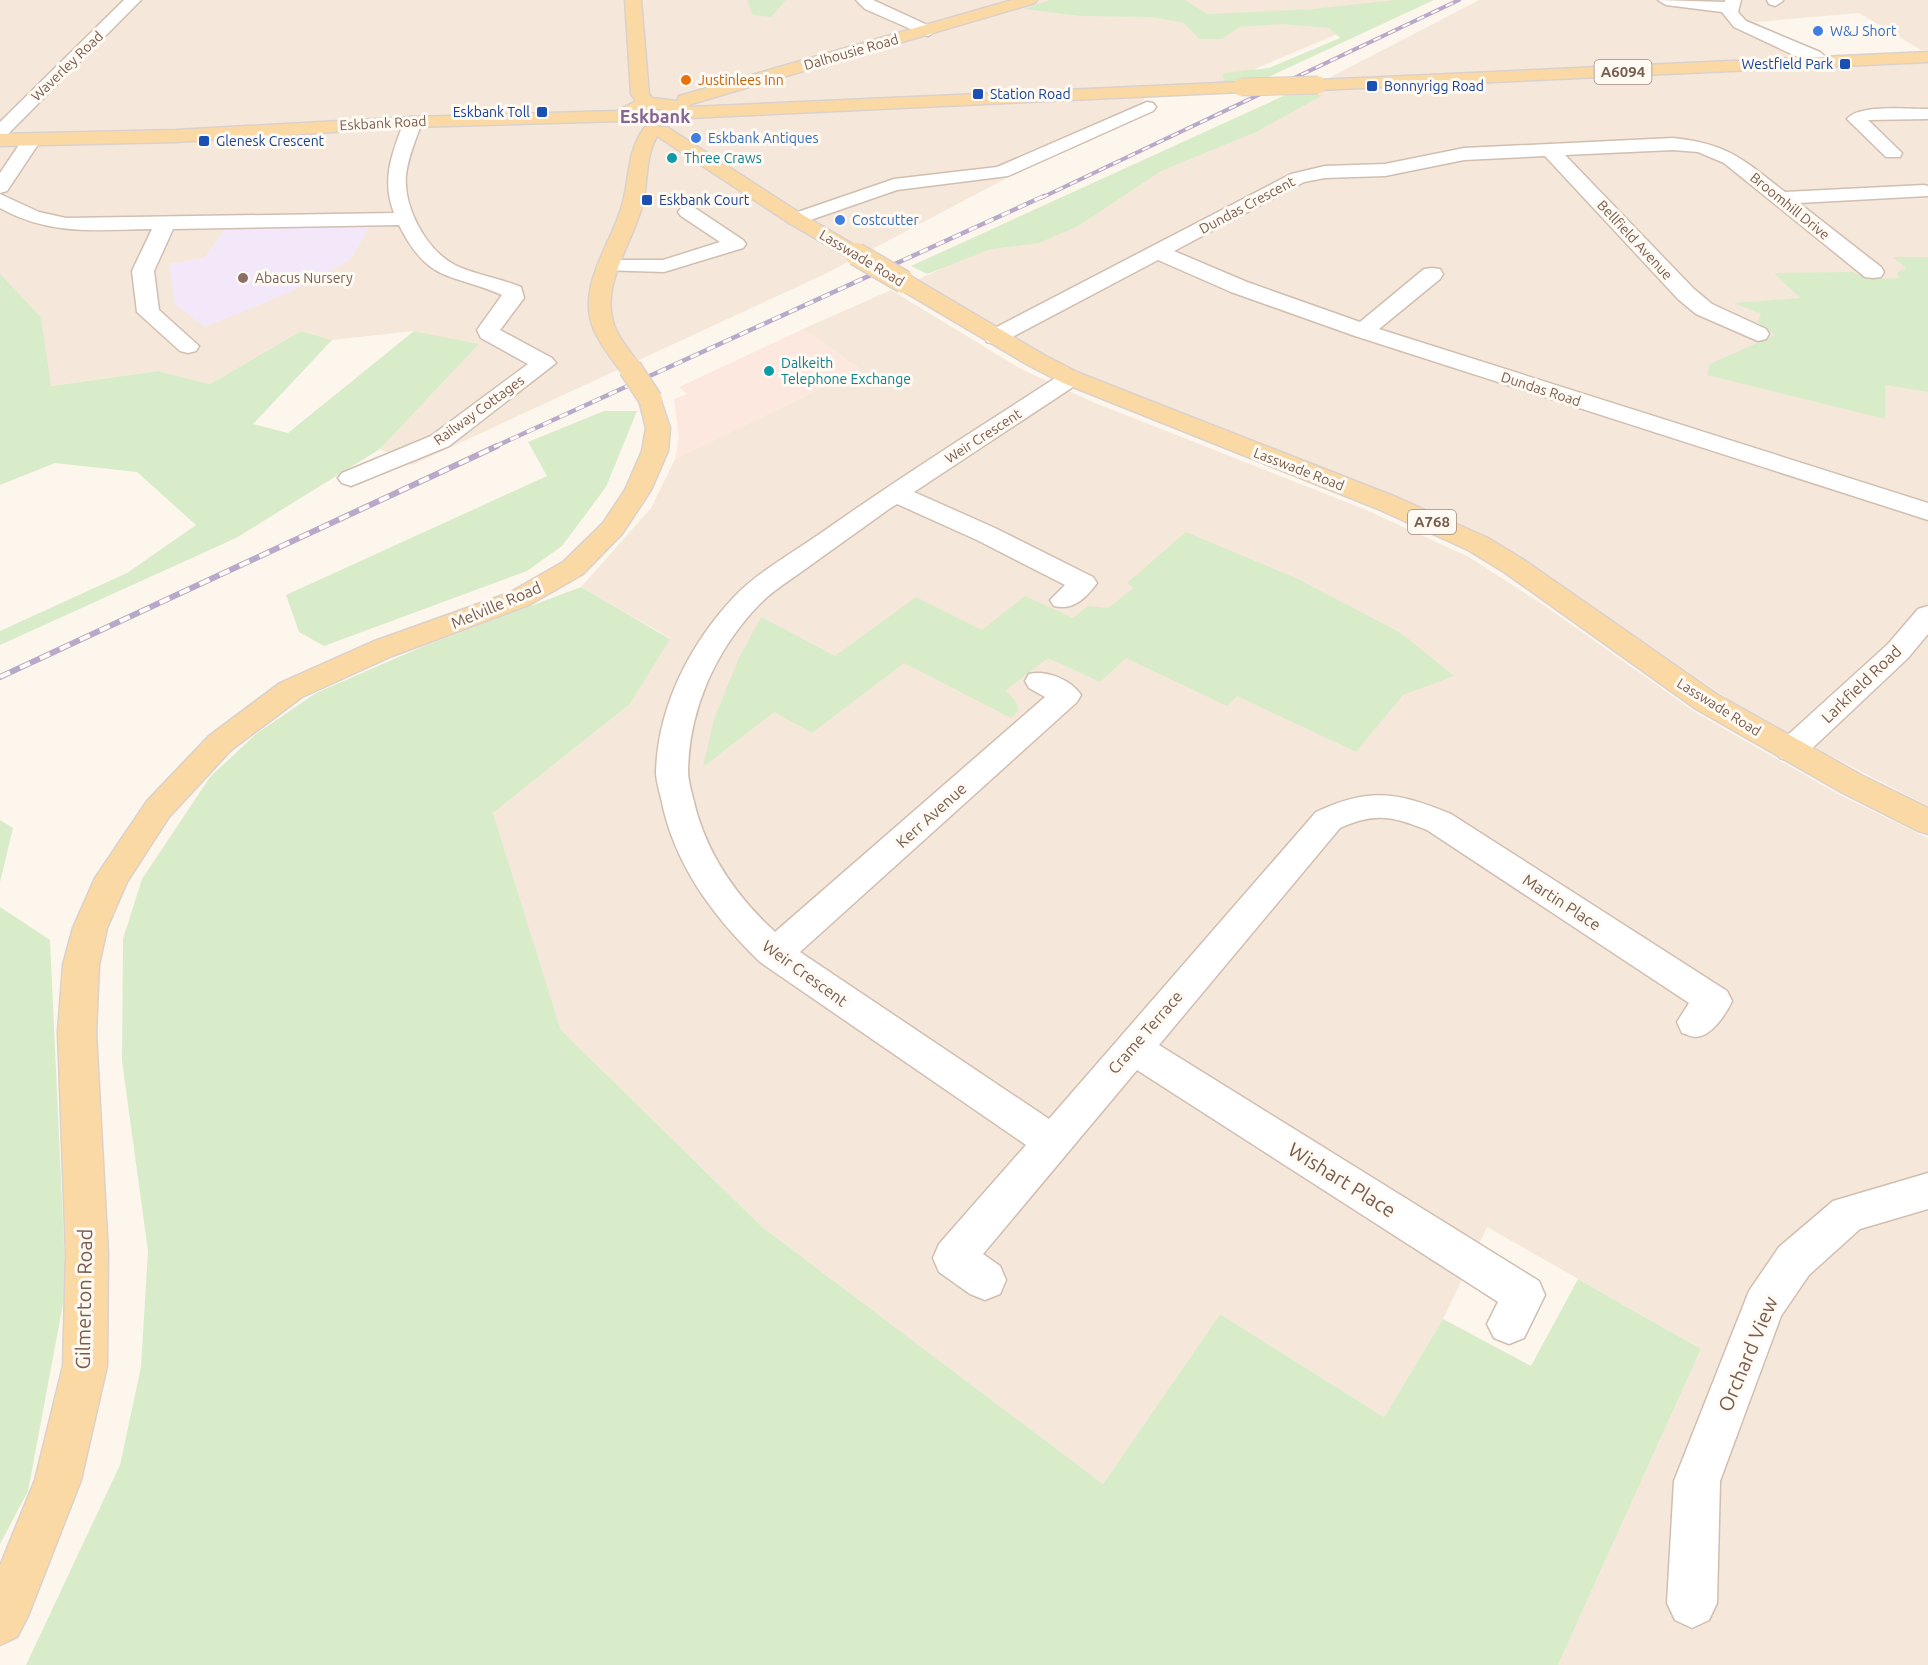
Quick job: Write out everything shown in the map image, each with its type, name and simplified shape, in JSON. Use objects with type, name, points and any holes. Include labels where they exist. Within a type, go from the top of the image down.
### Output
[{"type":"main road","points":[[633,0],[640,94],[647,105]]},
{"type":"main road","name":"Dalhousie Road","points":[[681,110],[683,101],[1029,0]]},
{"type":"main road","name":"A6094","points":[[622,116],[627,111],[647,105],[681,110],[1318,85],[1928,57]]},
{"type":"main road","points":[[656,131],[684,123],[687,120],[681,110]]},
{"type":"main road","name":"Eskbank Road","points":[[0,140],[176,136],[413,122],[622,116]]},
{"type":"main road","name":"Lasswade Road","points":[[622,116],[623,124],[628,127],[656,131],[796,219],[995,337],[1071,378],[1397,508],[1478,544],[1514,566],[1707,702],[1791,750],[1928,822]]},
{"type":"main road","name":"Melville Road","points":[[81,964],[90,927],[112,878],[158,809],[220,744],[291,690],[382,649],[519,599],[573,568],[613,528],[638,490],[655,451],[658,428],[651,400],[612,342],[601,318],[600,291],[632,204],[644,138],[656,131]]},
{"type":"main road","name":"Gilmerton Road","points":[[0,1620],[11,1599],[58,1480],[85,1366],[87,1255],[77,1032],[81,964]]},
{"type":"street","name":"Waverley Road","points":[[0,132],[133,0]]},
{"type":"street","points":[[864,0],[871,6],[928,31]]},
{"type":"street","points":[[1666,0],[1732,4],[1730,13],[1740,24],[1823,62]]},
{"type":"street","points":[[796,219],[894,185],[1001,172],[1148,107]]},
{"type":"street","points":[[1893,153],[1856,119],[1863,115],[1928,114]]},
{"type":"street","points":[[0,200],[15,210],[47,222],[164,225],[406,219],[396,194],[395,182],[399,159],[413,122]]},
{"type":"street","points":[[0,187],[32,140]]},
{"type":"street","name":"Dundas Crescent","points":[[995,337],[1310,174],[1385,170],[1464,154],[1673,144],[1702,147]]},
{"type":"street","name":"Broomhill Drive","points":[[1702,147],[1731,159],[1873,272]]},
{"type":"street","name":"Bellfield Avenue","points":[[1549,149],[1686,294],[1704,309],[1735,317],[1758,334]]},
{"type":"street","points":[[1782,198],[1920,194]]},
{"type":"street","points":[[608,266],[671,265],[736,244],[688,212]]},
{"type":"street","name":"Railway Cottages","points":[[351,478],[440,441],[544,363],[489,333],[488,330],[513,298],[513,292],[456,273],[440,265],[426,252],[406,219]]},
{"type":"street","points":[[164,225],[143,271],[148,312],[188,346]]},
{"type":"street","name":"Dundas Road","points":[[1158,252],[1239,287],[1363,331],[1928,512]]},
{"type":"street","points":[[1363,331],[1432,274]]},
{"type":"street","name":"Weir Crescent","points":[[1052,1142],[773,952],[739,920],[713,885],[688,837],[672,773],[677,732],[687,694],[702,659],[721,630],[745,602],[894,493],[1071,378]]},
{"type":"street","points":[[894,493],[986,534],[1083,583],[1064,600]]},
{"type":"street","name":"Larkfield Road","points":[[1791,750],[1898,651],[1928,615]]},
{"type":"street","name":"Kerr Avenue","points":[[773,952],[1066,695],[1040,681]]},
{"type":"street","name":"Martin Place","points":[[1379,804],[1410,809],[1439,822],[1714,1001],[1695,1022]]},
{"type":"street","name":"Crame Terrace","points":[[985,1280],[954,1258],[1328,820],[1350,808],[1379,804]]},
{"type":"street","name":"Wishart Place","points":[[1132,1047],[1524,1295],[1509,1324]]},
{"type":"street","name":"Orchard View","points":[[1692,1603],[1697,1481],[1764,1305],[1794,1261],[1847,1214],[1928,1191]]},
{"type":"shaded area","points":[[0,0],[1418,0],[1224,82],[1149,87],[1141,107],[827,273],[412,465],[380,449],[478,345],[414,331],[332,340],[301,331],[210,384],[158,371],[50,386],[41,317],[0,275]]},
{"type":"shaded area","points":[[1479,0],[1928,0],[1928,50],[1921,50],[1859,13],[1756,22],[1772,34],[1828,56],[1327,79]]},
{"type":"shaded area","points":[[1928,61],[1928,806],[1753,716],[1515,554],[1441,514],[1233,437],[1082,377],[1031,350],[917,280],[1319,88]]},
{"type":"shaded area","name":"Abacus Nursery","points":[[371,225],[350,260],[288,293],[205,327],[175,304],[169,264],[204,258],[226,228]]},
{"type":"shaded area","points":[[891,290],[1021,369],[1093,402],[1364,509],[1469,557],[1548,608],[1695,712],[1838,794],[1928,838],[1928,1665],[1558,1665],[1701,1349],[1487,1227],[1443,1319],[1384,1417],[1220,1314],[1103,1484],[761,1226],[561,1030],[493,813],[630,704],[670,638],[581,587],[651,508],[675,459],[860,369],[803,329]]},
{"type":"shaded area","points":[[803,329],[860,369],[675,459],[679,438],[674,399],[687,394],[679,387]]},
{"type":"green space","points":[[747,0],[786,0],[771,17],[753,15]]},
{"type":"green space","points":[[1050,0],[1185,0],[1207,14],[1313,9],[1395,0],[1434,0],[1262,80],[1224,82],[1223,73],[1269,68],[1340,38],[1329,28],[1281,24],[1240,27],[1222,39],[1199,39],[1184,23],[1152,17],[1080,16],[1024,9]]},
{"type":"green space","points":[[1292,92],[1323,95],[1256,132],[1161,171],[1078,226],[1039,243],[991,249],[927,274],[911,266]]},
{"type":"green space","points":[[652,110],[664,111],[672,117],[664,123],[655,125],[635,120],[637,115]]},
{"type":"green space","points":[[1893,257],[1928,257],[1928,392],[1885,385],[1885,419],[1707,375],[1710,364],[1775,335],[1762,328],[1758,321],[1761,314],[1734,303],[1800,298],[1774,273],[1852,272],[1870,279],[1899,278],[1897,273],[1906,268]]},
{"type":"green space","points":[[0,274],[41,317],[51,386],[158,371],[210,384],[301,331],[332,340],[253,424],[288,433],[414,331],[479,344],[380,449],[236,538],[0,645],[0,631],[127,573],[196,525],[137,472],[55,463],[0,485]]},
{"type":"green space","points":[[604,411],[637,411],[606,487],[562,546],[527,571],[324,646],[299,632],[286,595],[547,476],[528,442]]},
{"type":"green space","points":[[1186,532],[1296,578],[1401,633],[1454,676],[1403,695],[1356,752],[1237,696],[1227,706],[1126,658],[1100,682],[1048,658],[1005,691],[1018,708],[1011,718],[904,663],[812,733],[774,712],[703,767],[714,719],[739,658],[761,617],[835,656],[916,597],[982,630],[1025,596],[1073,618],[1088,606],[1108,608],[1134,588],[1127,583]]},
{"type":"green space","points":[[581,587],[670,639],[630,704],[493,813],[561,1030],[761,1226],[1103,1484],[1220,1314],[1384,1417],[1443,1319],[1531,1366],[1578,1279],[1701,1349],[1558,1665],[26,1665],[120,1465],[141,1367],[148,1251],[122,1061],[123,939],[142,879],[210,777],[256,734],[316,693],[424,646]]},
{"type":"green space","points":[[0,820],[13,828],[0,882]]},
{"type":"green space","points":[[0,907],[50,940],[66,1288],[28,1491],[0,1544]]},
{"type":"railway","points":[[1041,198],[1459,0]]},
{"type":"railway","points":[[494,447],[1044,196]]},
{"type":"railway","points":[[0,677],[497,446]]},
{"type":"place","name":"W&J Short","points":[[1818,31]]},
{"type":"place","name":"Westfield Park","points":[[1845,64]]},
{"type":"place","name":"Justinlees Inn","points":[[686,80]]},
{"type":"place","name":"Bonnyrigg Road","points":[[1372,86]]},
{"type":"place","name":"Station Road","points":[[978,94]]},
{"type":"place","name":"Eskbank Toll","points":[[542,112]]},
{"type":"place","name":"Eskbank Antiques","points":[[696,138]]},
{"type":"place","name":"Glenesk Crescent","points":[[204,141]]},
{"type":"place","name":"Three Craws","points":[[672,158]]},
{"type":"place","name":"Eskbank Court","points":[[647,200]]},
{"type":"place","name":"Costcutter","points":[[840,220]]},
{"type":"place","name":"Abacus Nursery","points":[[243,278]]},
{"type":"place","name":"Dalkeith Telephone Exchange","points":[[769,371]]},
{"type":"district","name":"Eskbank","points":[[655,117]]}]
